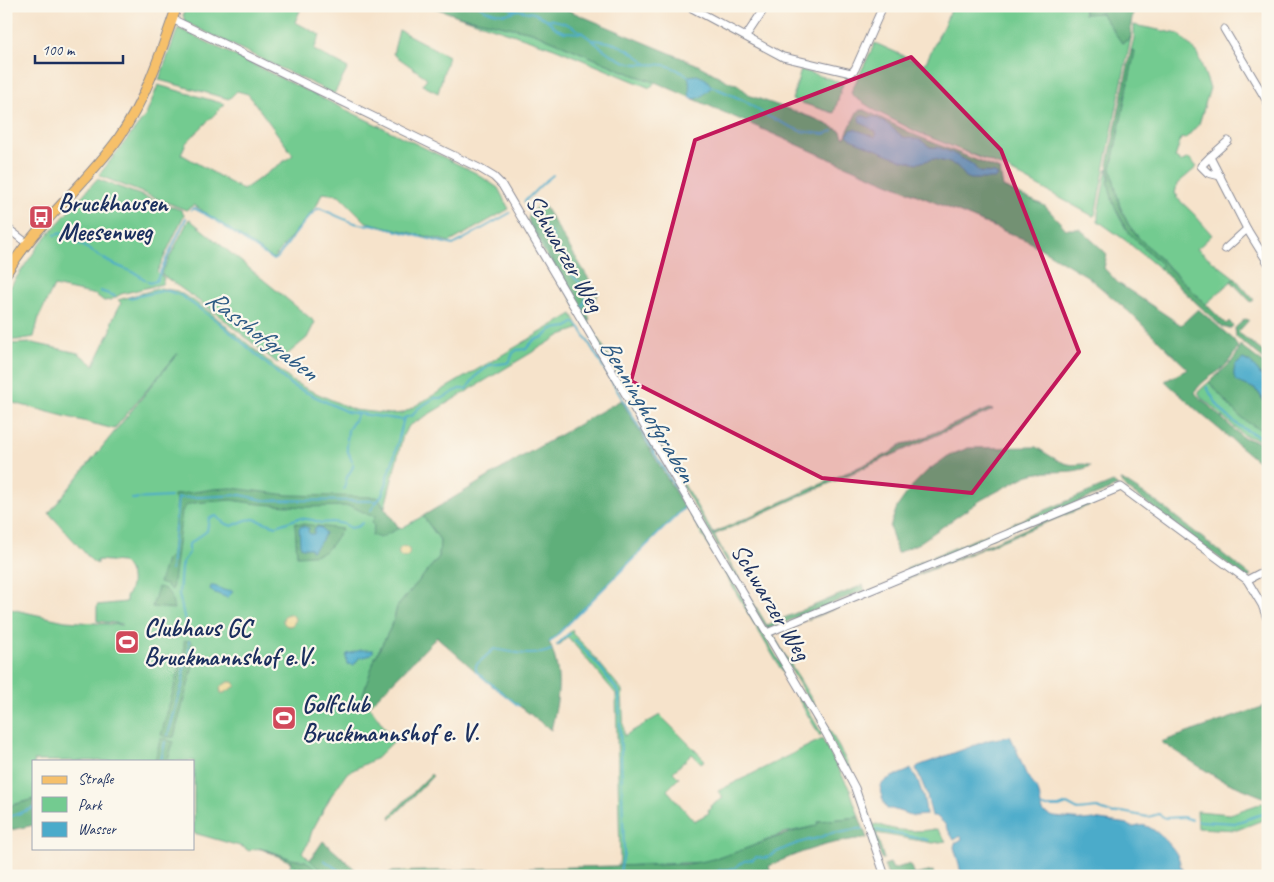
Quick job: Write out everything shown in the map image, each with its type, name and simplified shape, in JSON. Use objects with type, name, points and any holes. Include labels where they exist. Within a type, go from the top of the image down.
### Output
[{"type":"main road","points":[[6,274],[28,244],[127,126],[150,80],[176,6]]},
{"type":"street","points":[[688,6],[783,57],[852,73],[883,6]]},
{"type":"street","points":[[746,36],[766,6]]},
{"type":"street","name":"Schwarzer Weg","points":[[172,19],[479,168],[494,177],[502,185],[827,735],[855,788],[885,876]]},
{"type":"street","points":[[1224,29],[1268,103]]},
{"type":"street","points":[[1220,176],[1208,173],[1201,166],[1228,141]]},
{"type":"street","points":[[1210,156],[1247,229],[1268,263]]},
{"type":"street","points":[[6,227],[28,244]]},
{"type":"street","points":[[1225,249],[1247,229]]},
{"type":"street","points":[[767,633],[1122,487],[1247,580],[1262,605],[1268,621]]},
{"type":"street","points":[[1247,580],[1268,569]]},
{"type":"highlighted area","points":[[911,57],[1001,150],[1079,352],[972,493],[822,478],[631,381],[695,140]]},
{"type":"green space","points":[[186,6],[302,6],[295,22],[320,35],[314,50],[348,68],[334,94],[185,22],[183,15]]},
{"type":"green space","points":[[430,6],[558,6],[696,64],[731,83],[737,84],[751,96],[816,119],[841,131],[843,137],[845,137],[857,112],[865,110],[915,135],[1000,170],[1003,187],[1045,206],[1066,229],[1080,229],[1107,254],[1104,268],[1118,283],[1181,325],[1198,309],[1234,340],[1238,348],[1229,361],[1223,368],[1204,381],[1195,392],[1242,437],[1268,445],[1268,470],[1165,381],[1188,369],[1128,311],[1087,276],[1028,241],[830,159],[655,82],[631,74],[532,32],[458,16]]},
{"type":"green space","points":[[953,6],[1084,6],[1084,14],[1101,13],[1122,43],[1131,38],[1095,215],[1093,216],[1005,168],[917,132],[876,111],[853,96],[851,92],[875,43],[922,64],[926,62]]},
{"type":"green space","points":[[1084,6],[1134,6],[1131,38],[1122,43],[1101,13],[1084,14]]},
{"type":"green space","points":[[458,16],[532,32],[631,74],[655,82],[650,88],[554,48]]},
{"type":"green space","points":[[1134,25],[1179,34],[1197,53],[1210,88],[1199,124],[1185,139],[1181,138],[1175,158],[1179,159],[1180,162],[1189,158],[1197,167],[1177,184],[1175,194],[1212,235],[1197,249],[1235,278],[1206,304],[1138,237],[1128,224],[1116,193],[1111,168],[1134,52],[1131,50],[1134,38]]},
{"type":"green space","points":[[178,28],[476,173],[498,188],[509,209],[450,242],[366,222],[339,195],[322,193],[317,205],[273,259],[194,205],[186,210],[100,176],[146,115],[158,85],[225,104],[186,143],[181,154],[243,190],[293,155],[248,94],[237,91],[229,99],[159,80]]},
{"type":"green space","points":[[399,30],[448,56],[438,93],[422,85],[427,78],[393,54]]},
{"type":"green space","points":[[1131,50],[1135,51],[1111,168],[1120,207],[1128,224],[1138,237],[1226,324],[1229,321],[1233,326],[1231,328],[1222,327],[1159,268],[1162,265],[1131,235],[1113,203],[1108,181],[1110,180],[1108,164]]},
{"type":"green space","points":[[801,70],[843,83],[834,113],[792,100]]},
{"type":"green space","points":[[1107,168],[1116,211],[1133,236],[1163,265],[1159,268],[1098,221]]},
{"type":"green space","points":[[97,179],[181,210],[184,215],[157,272],[164,278],[162,284],[121,294],[111,300],[104,301],[96,295],[54,286],[39,317],[34,337],[6,340],[6,294],[39,245]]},
{"type":"green space","points":[[542,202],[598,294],[588,314],[590,320],[588,321],[528,219],[530,213]]},
{"type":"green space","points":[[189,219],[315,322],[307,338],[277,363],[217,314],[161,274]]},
{"type":"green space","points":[[528,219],[769,629],[767,629],[529,226]]},
{"type":"green space","points":[[1235,278],[1254,300],[1251,302],[1231,281]]},
{"type":"green space","points":[[160,288],[177,291],[211,313],[292,381],[354,410],[391,414],[403,413],[572,314],[578,325],[578,329],[561,335],[409,426],[403,435],[385,507],[378,497],[400,529],[423,516],[440,540],[439,557],[397,607],[393,623],[375,658],[363,697],[394,741],[377,758],[347,773],[331,796],[312,831],[308,844],[302,852],[310,860],[315,852],[362,876],[289,876],[291,859],[264,849],[249,851],[243,847],[195,833],[195,760],[32,760],[32,800],[6,807],[6,608],[65,621],[123,625],[97,621],[97,605],[126,602],[131,579],[126,565],[122,562],[97,560],[97,564],[92,561],[49,513],[178,353],[114,429],[6,401],[6,344],[33,343],[78,353],[94,365],[111,330],[112,321],[121,303],[118,300]]},
{"type":"green space","points":[[1245,319],[1249,320],[1238,332],[1268,356],[1268,365],[1258,354],[1236,337],[1235,328]]},
{"type":"green space","points":[[1240,345],[1263,363],[1268,370],[1268,384],[1251,363],[1243,359],[1235,366],[1234,375],[1258,392],[1268,405],[1268,432],[1248,423],[1228,405],[1209,382],[1228,366]]},
{"type":"green space","points":[[1209,382],[1228,405],[1248,423],[1268,432],[1268,443],[1243,435],[1201,397],[1198,392]]},
{"type":"green space","points":[[621,400],[684,507],[549,642],[558,675],[558,696],[551,730],[490,684],[437,637],[369,706],[362,697],[375,658],[393,623],[397,607],[439,557],[440,540],[423,516]]},
{"type":"green space","points":[[989,409],[993,410],[714,535],[713,533],[890,453],[902,444],[913,442]]},
{"type":"green space","points":[[1036,447],[1064,463],[1091,466],[1075,471],[1042,472],[1026,476],[981,500],[919,543],[897,553],[890,527],[897,507],[912,486],[927,471],[948,456],[968,448]]},
{"type":"green space","points":[[1121,480],[1158,503],[1251,576],[1247,579],[1124,486]]},
{"type":"green space","points":[[1113,482],[1118,486],[908,572],[906,568]]},
{"type":"green space","points":[[231,488],[288,495],[377,497],[399,528],[380,538],[372,535],[374,527],[372,521],[375,516],[351,506],[305,507],[231,500],[193,503],[187,505],[182,511],[172,590],[166,585],[159,583],[166,560],[172,554],[177,499],[174,498],[174,495]]},
{"type":"green space","points":[[1119,490],[1124,491],[773,634]]},
{"type":"green space","points":[[692,513],[822,734],[820,736],[690,514]]},
{"type":"green space","points":[[295,523],[342,529],[324,552],[315,555],[297,556]]},
{"type":"green space","points":[[863,585],[865,590],[769,629],[767,625]]},
{"type":"green space","points":[[158,587],[168,592],[174,609],[152,607]]},
{"type":"green space","points":[[572,630],[572,633],[622,690],[624,736],[660,715],[705,760],[701,763],[692,754],[673,772],[679,778],[667,790],[694,821],[709,813],[710,806],[723,798],[718,791],[822,739],[850,790],[859,817],[819,821],[816,826],[784,833],[729,856],[706,862],[619,866],[616,694],[568,637],[558,646],[556,645]]},
{"type":"green space","points":[[773,635],[827,725],[856,779],[873,825],[877,824],[891,829],[907,831],[937,829],[946,841],[933,843],[876,833],[884,859],[882,859],[858,788]]},
{"type":"green space","points":[[190,640],[195,646],[193,666],[174,737],[166,737],[161,735],[184,652],[184,641]]},
{"type":"green space","points":[[1268,705],[1268,799],[1219,779],[1161,742]]},
{"type":"green space","points":[[160,739],[173,742],[168,760],[155,760]]},
{"type":"green space","points":[[431,774],[433,776],[391,819],[390,816]]},
{"type":"green space","points":[[32,800],[32,825],[6,831],[6,807]]},
{"type":"green space","points":[[1268,801],[1268,818],[1237,830],[1198,828],[1197,811],[1230,814]]},
{"type":"green space","points":[[859,817],[867,838],[828,844],[793,856],[769,866],[771,876],[769,876],[766,869],[753,876],[326,876],[310,860],[323,841],[357,871],[367,873],[368,871],[389,874],[390,872],[688,864],[737,852],[783,835],[816,826],[819,821]]},
{"type":"green space","points":[[259,848],[291,859],[306,861],[323,876],[296,866]]},
{"type":"green space","points":[[890,863],[893,869],[910,864],[914,875],[933,871],[934,876],[888,876],[884,865]]},
{"type":"sand","points":[[404,546],[410,552],[404,558],[398,552]]},
{"type":"sand","points":[[291,614],[294,615],[294,625],[287,626],[284,625],[283,618],[284,615]]},
{"type":"sand","points":[[228,682],[234,682],[236,686],[221,693],[220,687]]},
{"type":"water","points":[[697,75],[706,79],[712,87],[700,98],[694,99],[690,98],[688,76]]},
{"type":"water","points":[[861,115],[869,118],[875,117],[903,137],[920,140],[930,147],[940,148],[952,153],[972,164],[979,172],[995,173],[998,176],[994,179],[971,179],[966,177],[957,166],[947,162],[933,159],[918,163],[902,160],[853,140],[847,135],[854,129],[875,137],[877,134],[860,122],[859,117]]},
{"type":"water","points":[[1243,359],[1251,363],[1268,384],[1268,405],[1258,392],[1240,384],[1235,378],[1235,366]]},
{"type":"water","points":[[302,526],[309,528],[308,532],[310,534],[314,534],[314,529],[318,527],[322,528],[325,533],[322,540],[312,551],[310,548],[302,548],[300,545],[299,528]]},
{"type":"water","points":[[211,586],[233,592],[227,598],[212,591],[210,589]]},
{"type":"water","points":[[361,650],[373,650],[373,652],[368,656],[359,658],[354,665],[347,664],[347,654]]},
{"type":"water","points":[[1010,736],[1026,774],[1038,791],[1044,813],[1054,817],[1093,819],[1128,824],[1130,827],[1142,825],[1151,828],[1173,848],[1187,876],[962,876],[954,847],[955,843],[962,839],[961,836],[954,840],[944,823],[936,816],[932,816],[926,792],[916,768],[989,740]]},
{"type":"water","points":[[911,769],[922,791],[926,815],[914,816],[887,809],[884,804],[880,788],[882,784],[886,780]]},
{"type":"waterway","points":[[480,6],[485,10],[497,13],[506,14],[518,10],[534,13],[546,19],[557,29],[565,32],[582,33]]},
{"type":"waterway","points":[[504,6],[516,10]]},
{"type":"waterway","points":[[546,19],[570,25],[605,51],[626,62],[659,64],[677,69],[688,76]]},
{"type":"waterway","points":[[593,40],[608,42],[622,47],[646,63]]},
{"type":"waterway","points":[[711,86],[745,101],[765,115],[800,131],[824,134],[833,131]]},
{"type":"waterway","points":[[524,202],[553,175]]},
{"type":"waterway","points":[[191,210],[194,208],[214,219],[273,260],[277,258],[309,216],[319,208],[359,224],[371,224],[453,245],[510,213]]},
{"type":"waterway","points":[[537,216],[542,227],[552,234],[567,269],[586,289],[587,295],[582,309]]},
{"type":"waterway","points":[[55,235],[62,233],[111,263],[137,274],[150,283],[156,281],[186,218]]},
{"type":"waterway","name":"Rasshofgraben","points":[[100,291],[115,296]]},
{"type":"waterway","name":"Rasshofgraben","points":[[129,298],[162,291],[180,295],[220,323],[291,385],[347,412],[403,420]]},
{"type":"waterway","name":"Benninghofgraben","points":[[371,510],[382,495],[387,482],[387,476],[393,461],[404,418],[413,415],[417,409],[435,398],[443,398],[459,389],[466,389],[477,375],[490,365],[507,363],[517,350],[526,349],[534,340],[544,337],[552,329],[568,327],[574,322],[580,328],[686,506],[550,642]]},
{"type":"waterway","points":[[1207,387],[1224,413],[1232,420],[1249,432],[1268,439]]},
{"type":"waterway","points":[[347,440],[348,430],[358,414]]},
{"type":"waterway","points":[[347,443],[347,449],[352,461]]},
{"type":"waterway","points":[[344,489],[353,464]]},
{"type":"waterway","points":[[171,570],[178,498],[241,495],[263,500],[378,501]]},
{"type":"waterway","points":[[132,499],[171,497]]},
{"type":"waterway","points":[[187,629],[179,595],[181,567],[189,553],[189,544],[207,531],[209,518],[216,516],[224,523],[232,526],[254,519],[276,526],[299,518],[321,523],[333,522],[344,524],[351,528],[362,523]]},
{"type":"waterway","name":"Benninghofgraben","points":[[557,645],[570,634]]},
{"type":"waterway","name":"Benninghofgraben","points":[[575,640],[600,667],[619,693],[624,853],[619,876]]},
{"type":"waterway","points":[[168,735],[183,682],[184,667],[189,658],[189,641]]},
{"type":"waterway","name":"Benninghofgraben","points":[[519,706],[480,675],[476,671],[476,665],[494,649],[530,654],[551,650]]},
{"type":"waterway","points":[[161,760],[165,742]]},
{"type":"waterway","points":[[1043,807],[1059,807],[1067,804],[1078,810],[1097,808],[1114,814],[1122,812],[1148,817],[1159,814],[1165,818],[1183,817],[1192,820]]},
{"type":"waterway","points":[[6,818],[32,809]]},
{"type":"waterway","points":[[1198,821],[1235,823],[1268,812]]},
{"type":"waterway","points":[[678,876],[712,874],[721,870],[733,869],[744,861],[752,860],[756,857],[765,858],[801,842],[836,832],[862,829]]},
{"type":"waterway","points":[[876,830],[928,840]]},
{"type":"waterway","points":[[324,860],[347,876]]},
{"type":"waterway","points":[[652,876],[660,876]]},
{"type":"place","name":"Bruckhausen Meesenweg","points":[[41,217]]},
{"type":"place","name":"Clubhaus GC Bruckmannshof e.V.","points":[[127,642]]},
{"type":"place","name":"Golfclub Bruckmannshof e. V.","points":[[284,718]]}]
